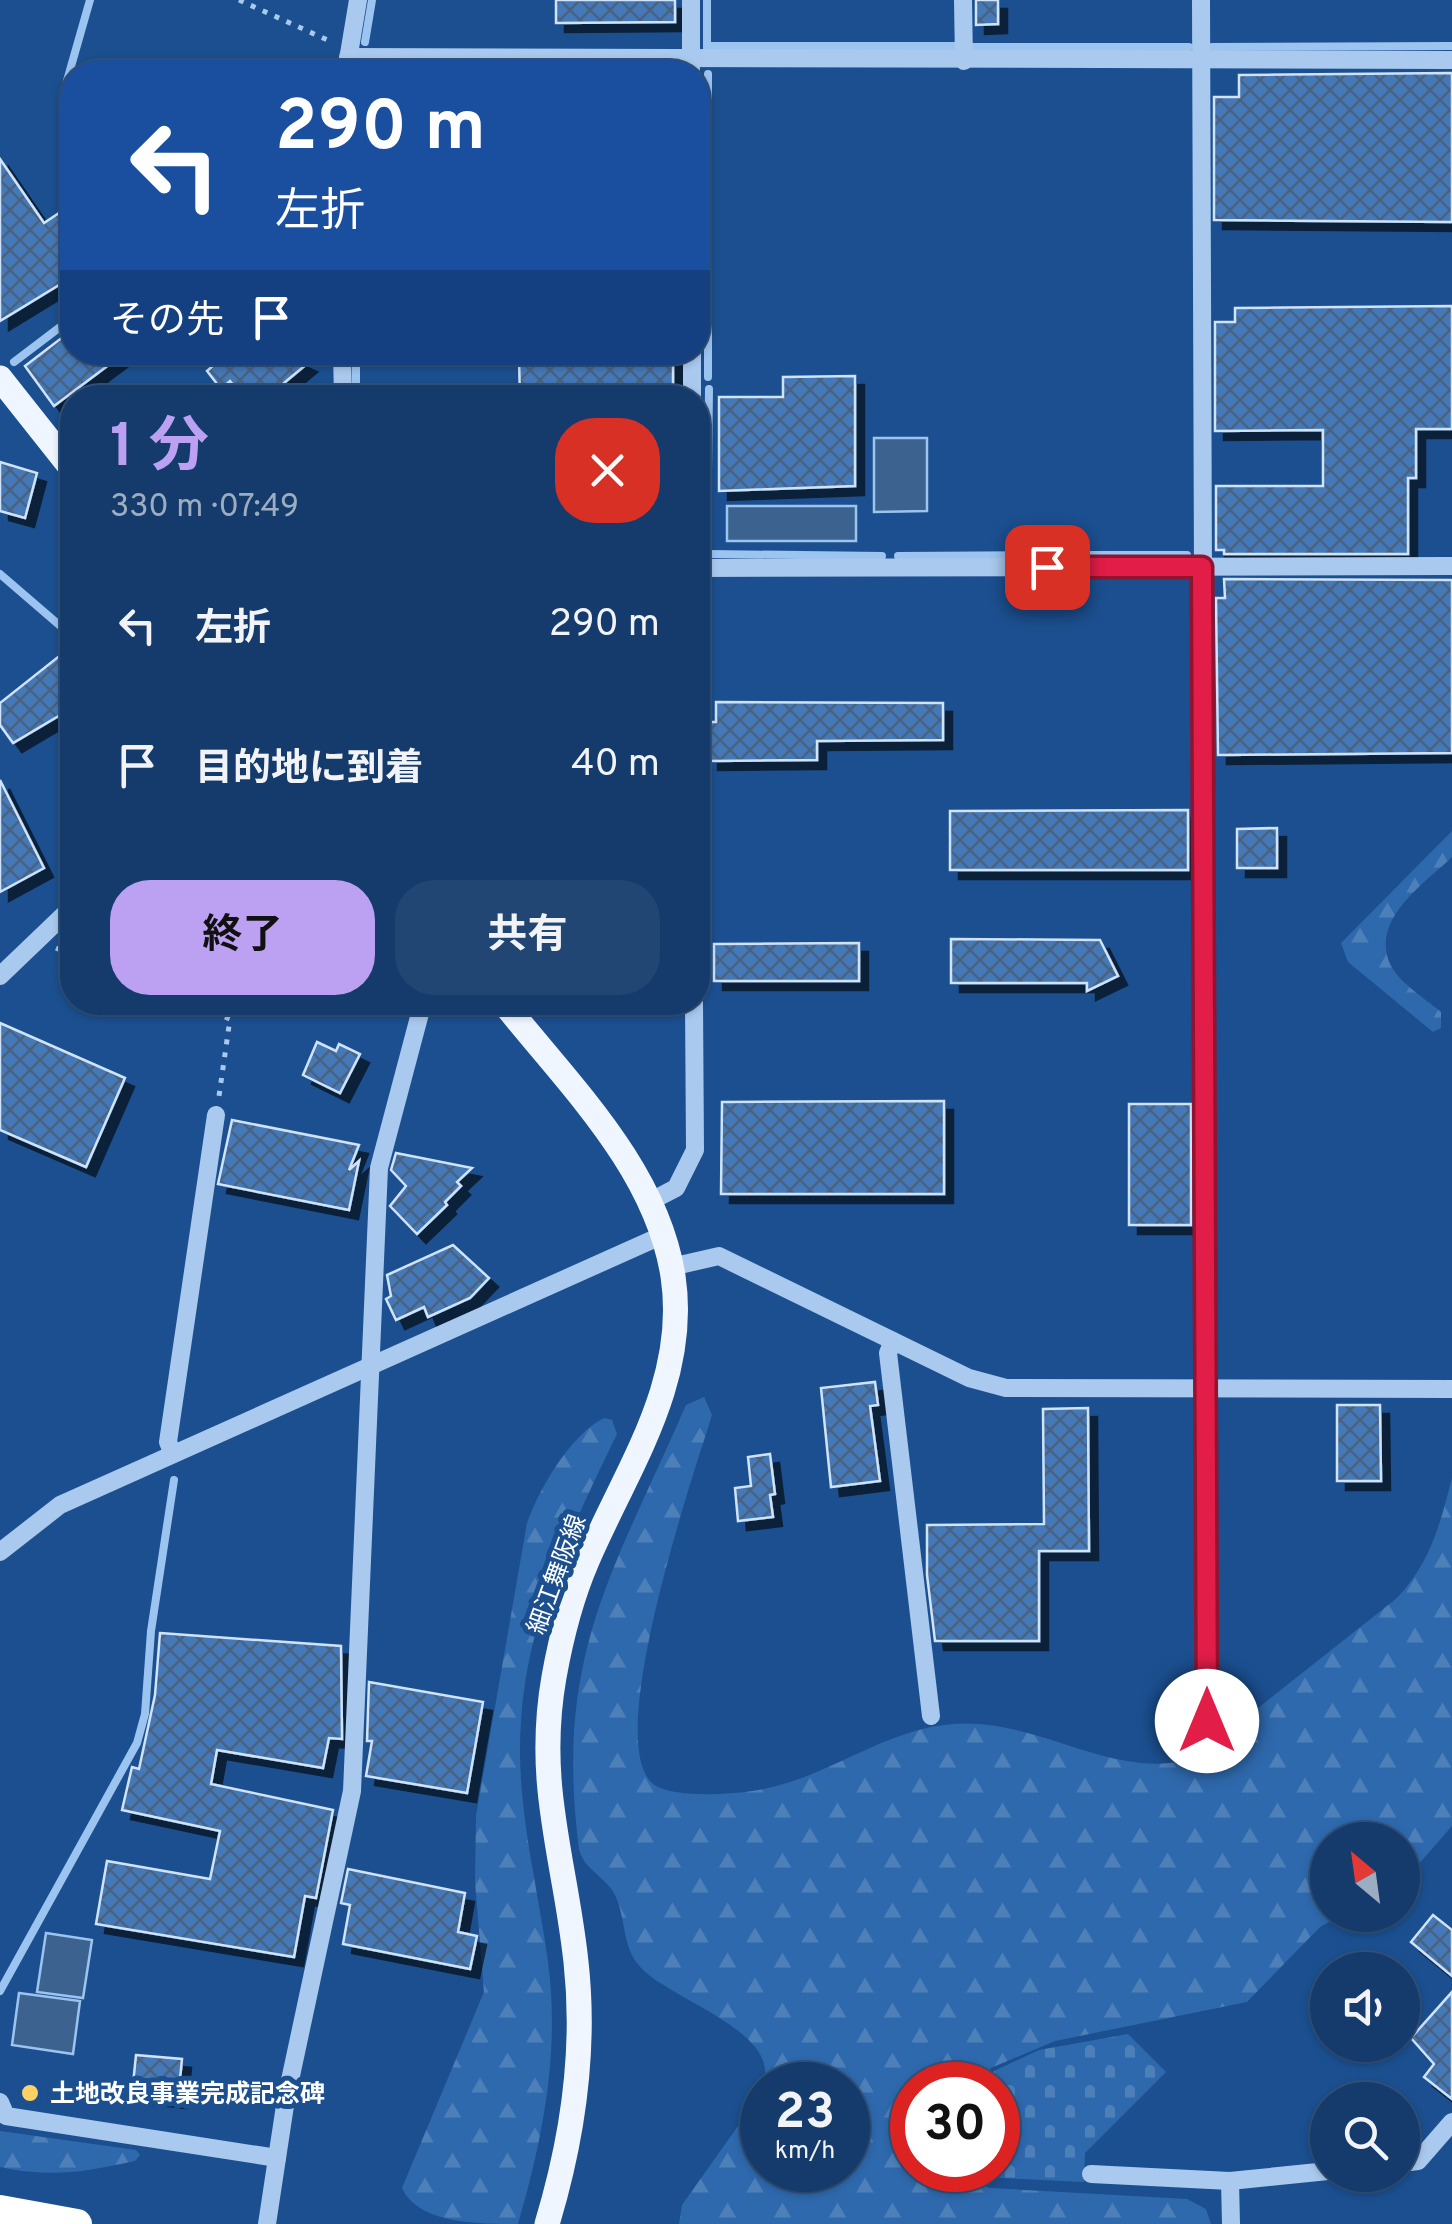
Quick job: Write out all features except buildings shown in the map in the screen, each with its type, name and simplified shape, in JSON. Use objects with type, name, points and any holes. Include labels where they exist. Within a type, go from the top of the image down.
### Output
[{"type":"highway","points":[[0,2210],[77,2224]]},
{"type":"main road","points":[[0,378],[60,454]]},
{"type":"main road","name":"細江舞阪線","points":[[512,1015],[606,1131],[650,1202],[663,1236],[676,1308],[669,1375],[653,1422],[586,1564],[553,1682],[549,1804],[576,1962],[580,2040],[573,2118],[547,2224]]},
{"type":"street","points":[[358,0],[348,59],[397,60]]},
{"type":"street","points":[[691,0],[692,60]]},
{"type":"street","points":[[964,0],[964,60]]},
{"type":"street","points":[[1200,0],[1207,1721]]},
{"type":"street","points":[[710,66],[964,60],[1452,60]]},
{"type":"street","points":[[710,568],[1452,566]]},
{"type":"street","points":[[0,976],[60,918]]},
{"type":"street","points":[[267,2224],[275,2167],[352,1792],[381,1152],[419,1015]]},
{"type":"street","points":[[650,1202],[676,1188],[694,1150],[694,1015]]},
{"type":"street","points":[[173,1454],[168,1442],[216,1115]]},
{"type":"street","points":[[0,1552],[60,1506],[663,1236]]},
{"type":"street","points":[[670,1267],[719,1256],[969,1378],[1006,1388],[1452,1389]]},
{"type":"street","points":[[893,1341],[888,1353],[931,1716]]},
{"type":"street","points":[[0,2102],[6,2116],[275,2167]]},
{"type":"street","points":[[1420,2159],[1452,2122]]},
{"type":"street","points":[[1091,2174],[1230,2181],[1310,2173]]},
{"type":"street","points":[[1230,2181],[1230,2224]]},
{"type":"path","points":[[239,0],[334,44],[348,59]]},
{"type":"path","points":[[216,1115],[230,1020],[219,1015]]},
{"type":"green space","points":[[1452,831],[1452,857],[1403,903],[1387,932],[1390,964],[1400,978],[1441,1012],[1441,1028],[1433,1032],[1348,962],[1341,943]]},
{"type":"green space","points":[[704,1397],[712,1415],[656,1608],[638,1721],[641,1762],[656,1786],[680,1793],[768,1788],[815,1773],[905,1734],[953,1724],[1015,1730],[1135,1762],[1195,1758],[1397,1598],[1426,1556],[1452,1478],[1452,1826],[1420,1863],[1420,1822],[1310,1822],[1310,1932],[1315,1932],[1247,2002],[1055,2041],[1005,2062],[890,2062],[890,2192],[1020,2190],[1187,2199],[1206,2209],[1211,2224],[679,2224],[682,2205],[740,2123],[740,2192],[870,2192],[870,2062],[762,2062],[755,2047],[739,2031],[670,1989],[637,1963],[628,1946],[616,1898],[608,1884],[585,1862],[579,1849],[573,1781],[575,1721],[583,1668],[613,1568],[686,1405]]},
{"type":"green space","points":[[604,1418],[612,1420],[617,1434],[555,1573],[533,1645],[521,1721],[524,1812],[551,1995],[550,2061],[542,2127],[518,2224],[451,2220],[421,2209],[402,2188],[484,1992],[475,1882],[476,1816],[527,1523],[539,1494],[568,1449]]},
{"type":"green space","points":[[1128,2034],[1166,2072],[1085,2153],[1084,2182],[1020,2179],[1020,2062],[1013,2062],[1039,2050]]},
{"type":"green space","points":[[0,2131],[136,2150],[140,2155],[135,2161],[83,2171],[52,2173],[0,2167]]},
{"type":"shaded area","points":[[874,438],[927,438],[927,511],[874,512]]},
{"type":"shaded area","points":[[727,506],[856,506],[856,541],[727,541]]},
{"type":"shaded area","points":[[46,1933],[92,1940],[83,1998],[37,1992]]},
{"type":"shaded area","points":[[19,1993],[80,2001],[73,2054],[12,2045]]},
{"type":"waterway","points":[[73,60],[90,0]]},
{"type":"waterway","points":[[365,42],[372,0]]},
{"type":"waterway","points":[[707,0],[707,48]]},
{"type":"waterway","points":[[707,46],[955,46]]},
{"type":"waterway","points":[[1212,47],[1452,46]]},
{"type":"waterway","points":[[971,47],[1189,47]]},
{"type":"waterway","points":[[14,362],[60,327]]},
{"type":"waterway","points":[[356,365],[356,385]]},
{"type":"waterway","points":[[708,365],[708,377]]},
{"type":"waterway","points":[[710,554],[882,556]]},
{"type":"waterway","points":[[898,556],[1038,555]]},
{"type":"waterway","points":[[1050,555],[1187,555]]},
{"type":"waterway","points":[[0,574],[60,626]]},
{"type":"waterway","points":[[0,1991],[137,1743],[145,1714],[151,1631],[174,1480]]},
{"type":"place","name":"土地改良事業完成記念碑","points":[[30,2093]]},
{"type":"route","points":[[1047,567],[1202,567],[1207,1721]]}]
